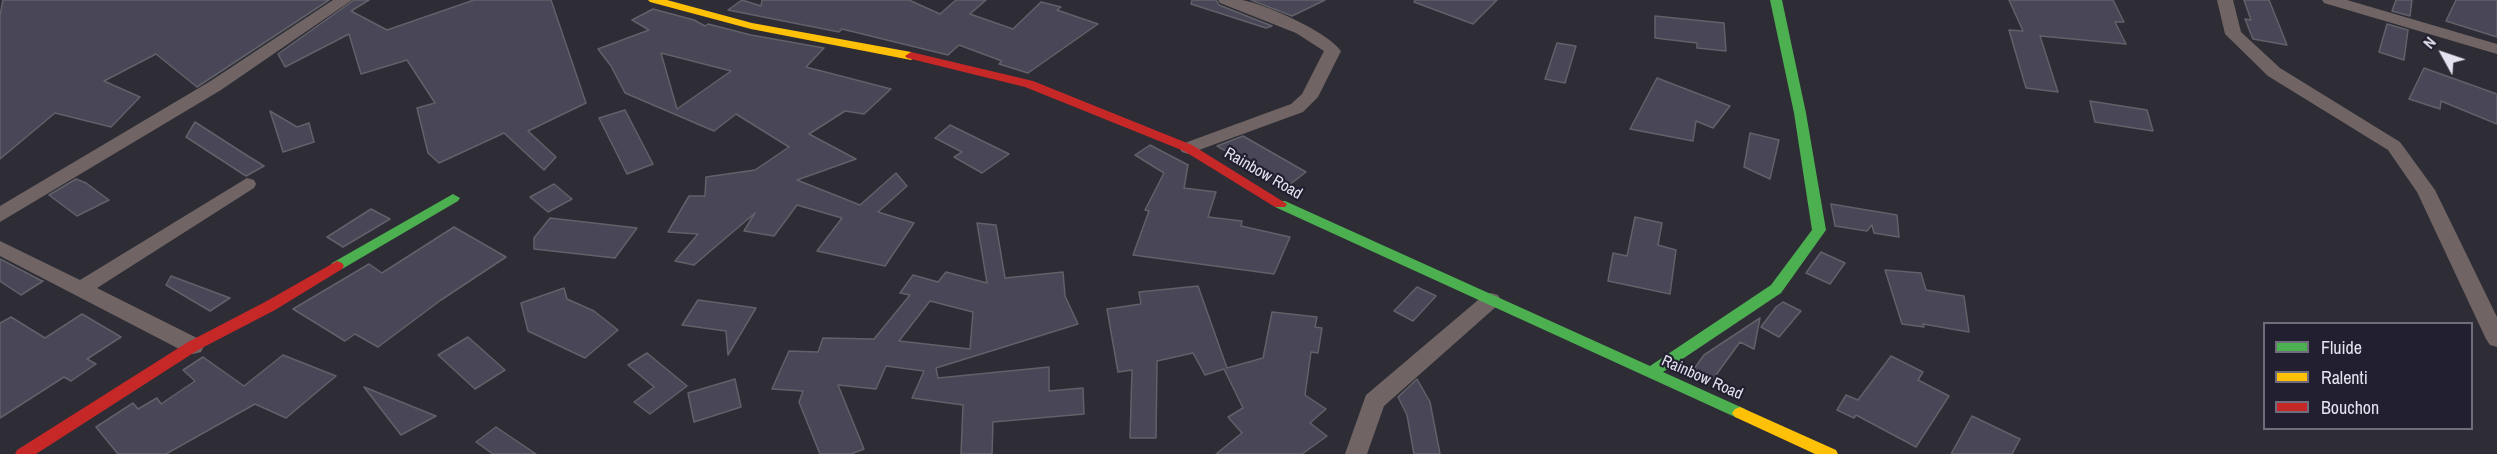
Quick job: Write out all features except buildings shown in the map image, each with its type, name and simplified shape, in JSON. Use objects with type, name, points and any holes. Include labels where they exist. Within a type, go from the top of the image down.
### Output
[{"type":"street","points":[[0,215],[215,86],[344,0]]},
{"type":"street","name":"Rainbow Road","points":[[654,0],[751,26],[880,49],[1029,84],[1188,148],[1266,198],[1830,454]]},
{"type":"street","points":[[1188,148],[1297,108],[1309,97],[1333,51],[1326,43],[1294,27],[1226,0]]},
{"type":"street","points":[[1650,373],[1776,289],[1819,230],[1800,113],[1776,0]]},
{"type":"street","points":[[2225,0],[2233,34],[2274,72],[2394,146],[2426,190],[2497,339]]},
{"type":"street","points":[[2330,0],[2497,49]]},
{"type":"street","points":[[81,289],[247,184]]},
{"type":"street","points":[[22,454],[194,346],[270,306],[453,198]]},
{"type":"street","points":[[0,248],[194,346]]},
{"type":"street","points":[[1356,454],[1374,401],[1491,300]]},
{"type":"traffic: fast","points":[[1650,373],[1776,289],[1819,230],[1800,113],[1776,0]]},
{"type":"traffic: fast","points":[[337,266],[453,198]]},
{"type":"traffic: fast","points":[[1280,204],[1740,413]]},
{"type":"traffic: slow","points":[[654,0],[751,26],[911,56]]},
{"type":"traffic: slow","points":[[1740,413],[1830,454]]},
{"type":"traffic: jam","points":[[911,56],[1029,84],[1188,148],[1280,204]]},
{"type":"traffic: jam","points":[[23,454],[193,346],[270,306],[337,266]]}]
